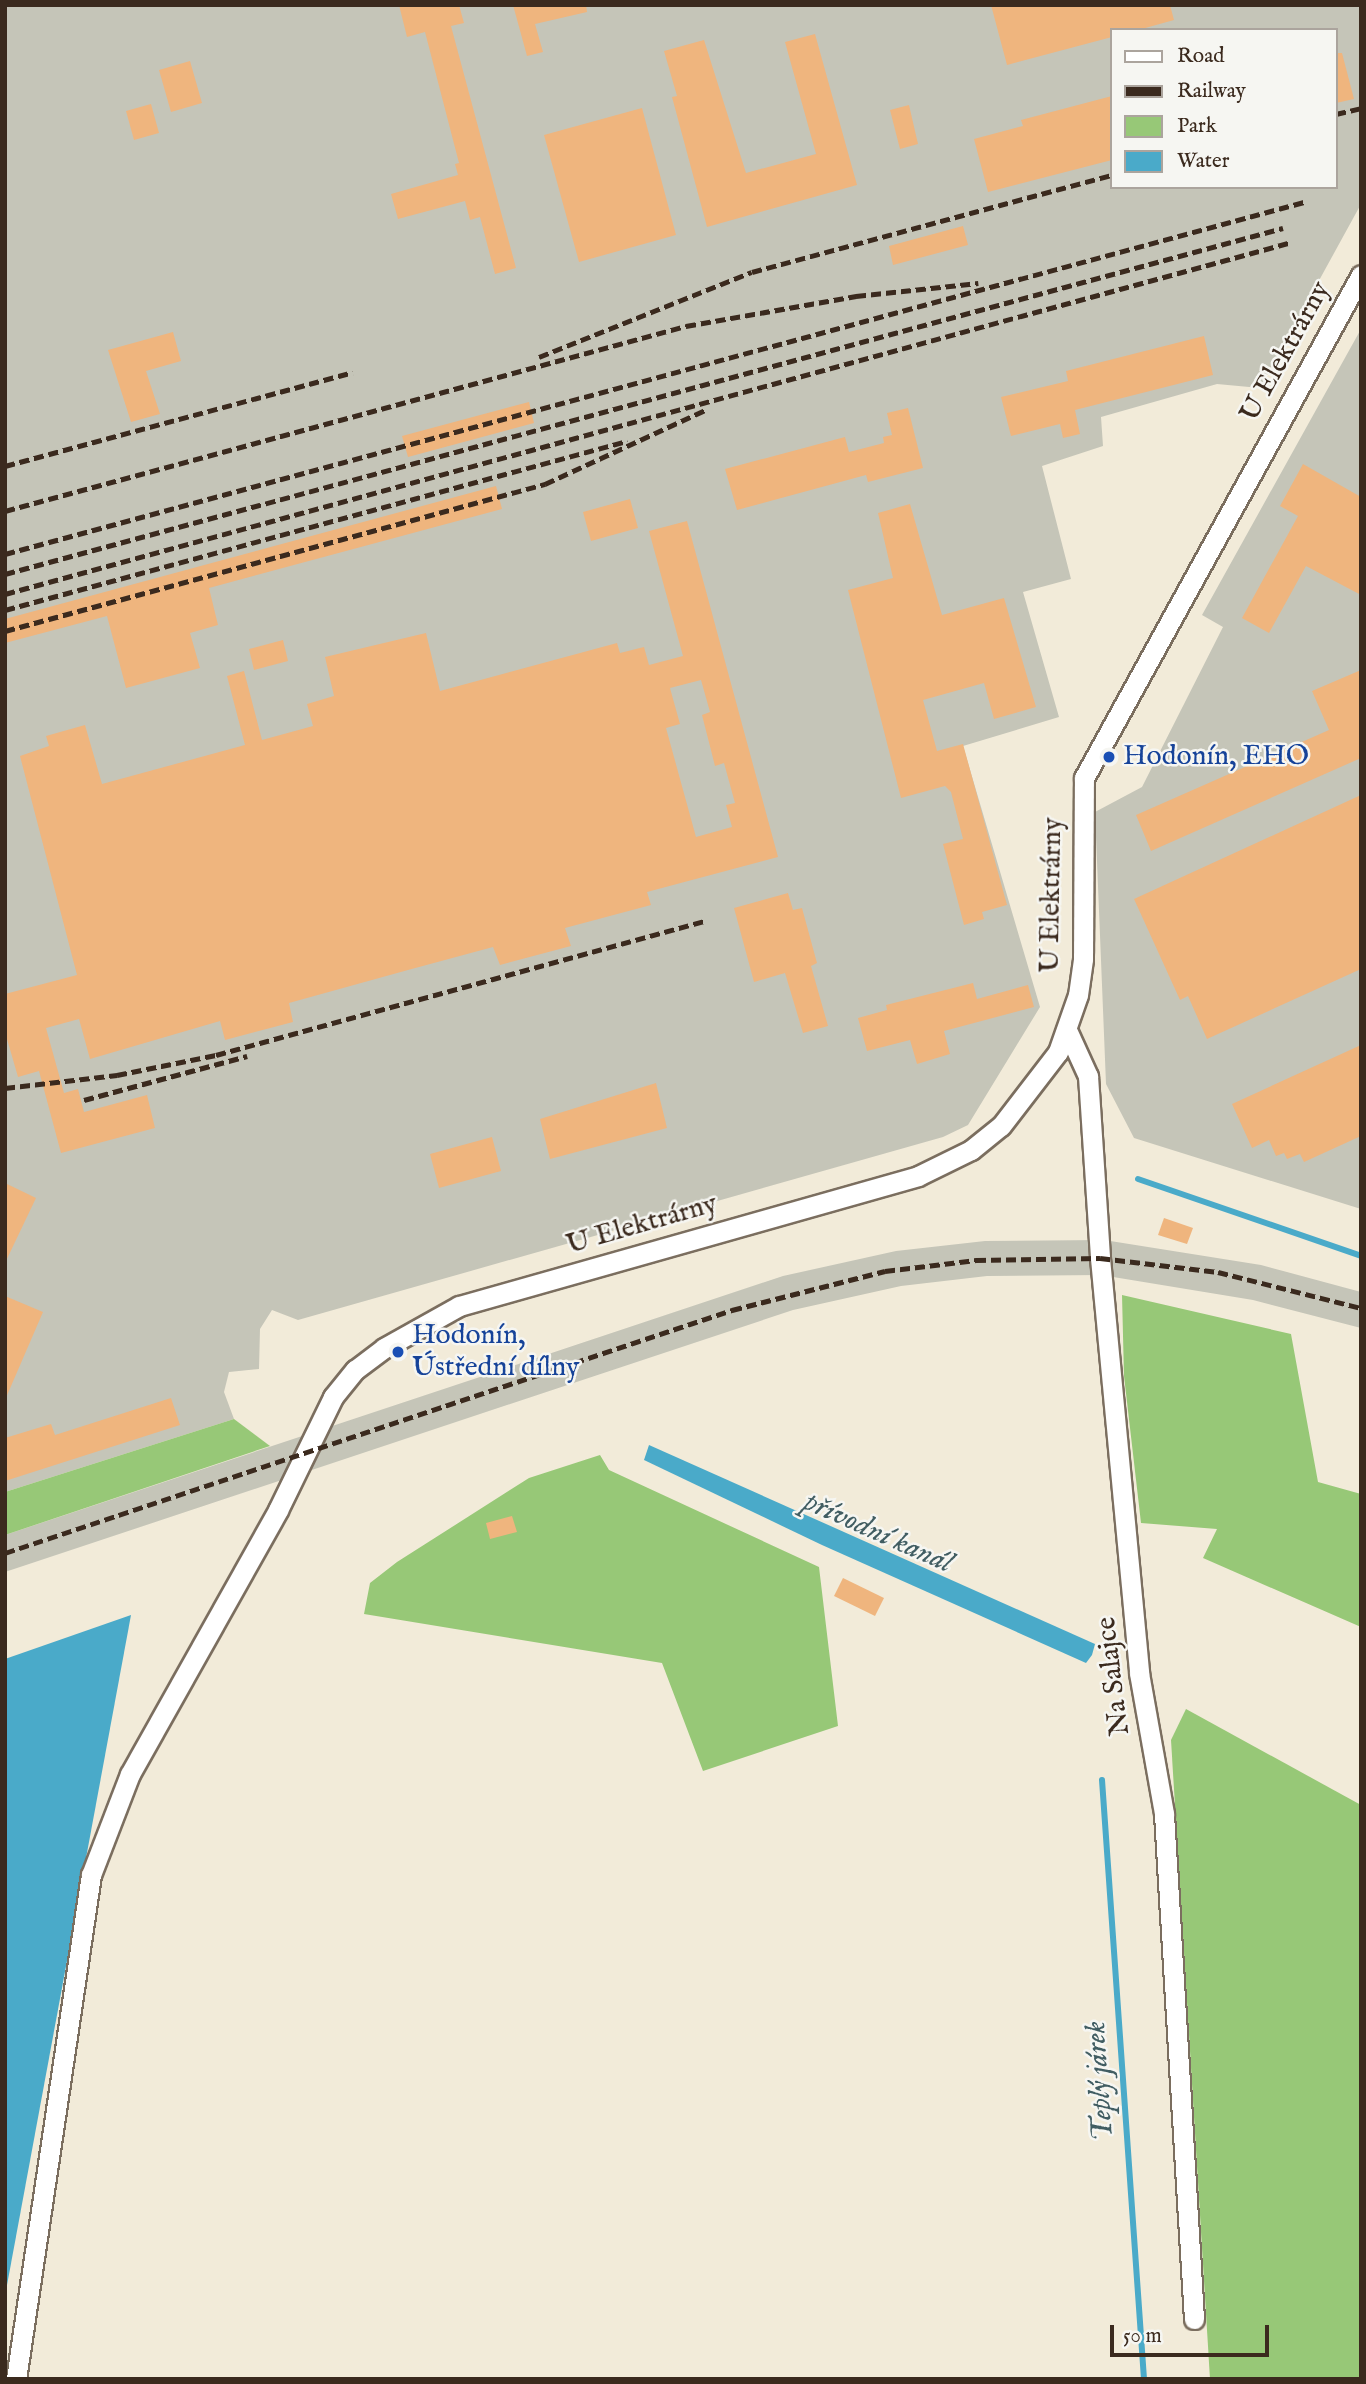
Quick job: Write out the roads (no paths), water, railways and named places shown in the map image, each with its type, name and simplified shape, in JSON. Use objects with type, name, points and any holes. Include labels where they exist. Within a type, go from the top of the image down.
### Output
[{"type":"street","name":"U Elektrárny","points":[[16,2379],[91,1875],[130,1773],[278,1510],[333,1397],[355,1370],[384,1348],[459,1306],[918,1176],[971,1150],[1023,1102],[1067,1030],[1083,959],[1084,778],[1361,275]]},
{"type":"street","name":"Na Salajce","points":[[1067,1030],[1088,1076],[1100,1258],[1139,1673],[1164,1814],[1194,2319]]},
{"type":"water","points":[[649,1445],[1095,1644],[1092,1655],[1086,1663],[822,1545],[644,1460]]},
{"type":"water","points":[[131,1615],[5,2296],[5,1659]]},
{"type":"waterway","points":[[1138,1179],[1361,1256]]},
{"type":"waterway","name":"Teplý járek","points":[[1102,1780],[1144,2379]]},
{"type":"railway","points":[[1338,114],[1361,108]]},
{"type":"railway","points":[[539,357],[752,272],[1110,176]]},
{"type":"railway","points":[[5,554],[1304,202]]},
{"type":"railway","points":[[5,574],[1283,228]]},
{"type":"railway","points":[[5,594],[1292,242]]},
{"type":"railway","points":[[5,511],[686,326],[856,296],[978,283]]},
{"type":"railway","points":[[5,466],[353,372]]},
{"type":"railway","points":[[5,631],[545,484],[707,409]]},
{"type":"railway","points":[[5,610],[627,441]]},
{"type":"railway","points":[[5,1088],[117,1075],[216,1055],[704,921]]},
{"type":"railway","points":[[84,1100],[247,1056]]},
{"type":"railway","points":[[5,1553],[732,1310],[885,1271],[976,1260],[1100,1258],[1218,1272],[1361,1308]]},
{"type":"place","name":"Hodonín, EHO","points":[[1109,757]]},
{"type":"place","name":"Hodonín, Ústřední dílny","points":[[398,1352]]},
{"type":"water label","name":"přívodní kanál","points":[[878,1533]]}]
